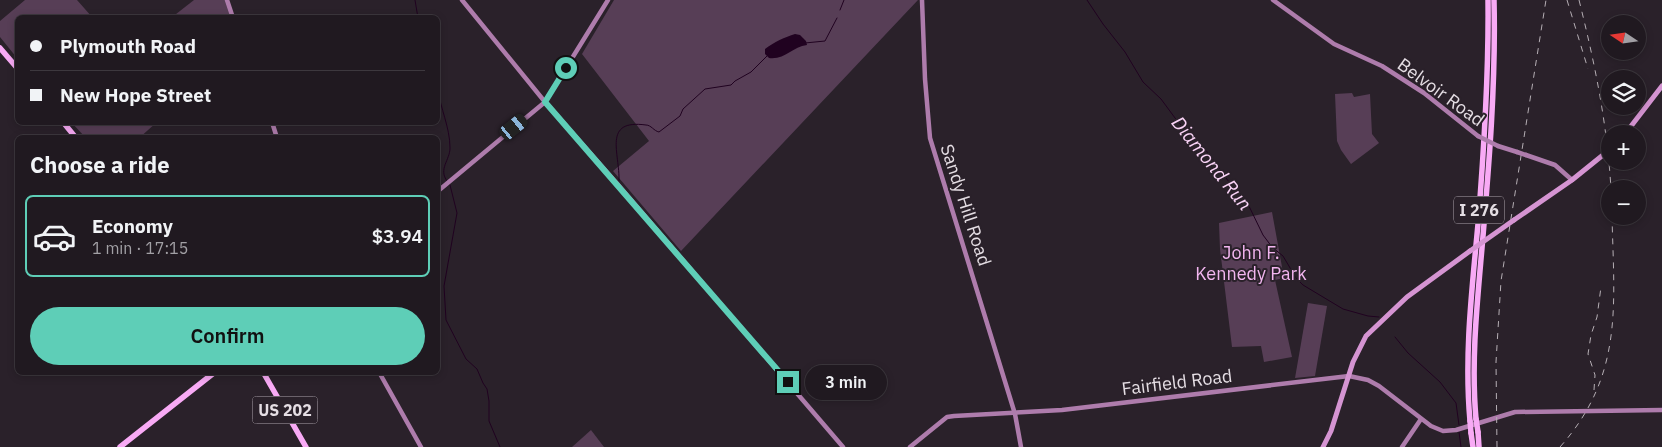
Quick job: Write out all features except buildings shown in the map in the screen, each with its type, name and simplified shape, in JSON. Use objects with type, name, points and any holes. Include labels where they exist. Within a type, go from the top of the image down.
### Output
[{"type":"highway","name":"I 276","points":[[1473,447],[1473,420],[1468,389],[1469,344],[1487,110],[1488,0]]},
{"type":"highway","name":"I 276","points":[[1473,420],[1474,352],[1495,68],[1494,0]]},
{"type":"highway","points":[[0,48],[15,66]]},
{"type":"highway","points":[[65,125],[74,135]]},
{"type":"highway","points":[[120,447],[211,375]]},
{"type":"highway","name":"US 202","points":[[265,375],[306,447]]},
{"type":"highway","name":"I 276","points":[[1474,432],[1480,447]]},
{"type":"main road","points":[[1632,125],[1662,86]]},
{"type":"main road","points":[[1323,447],[1331,431],[1358,350],[1369,333],[1407,297],[1572,180],[1601,157]]},
{"type":"street","points":[[227,0],[232,15]]},
{"type":"street","points":[[462,0],[545,102],[843,447]]},
{"type":"street","points":[[440,189],[545,102],[608,0]]},
{"type":"street","name":"Sandy Hill Road","points":[[922,0],[925,79],[930,138],[1015,414],[1021,447]]},
{"type":"street","name":"Belvoir Road","points":[[1273,0],[1334,44],[1382,66],[1424,92],[1478,136],[1498,146],[1555,165],[1572,180]]},
{"type":"street","points":[[381,375],[421,447]]},
{"type":"street","points":[[1349,376],[1368,380],[1379,386],[1436,429],[1447,431],[1456,430],[1502,414],[1522,411],[1662,410]]},
{"type":"street","name":"Fairfield Road","points":[[910,447],[948,417],[1062,410],[1349,376]]},
{"type":"street","points":[[1402,447],[1421,419]]},
{"type":"green space","points":[[25,0],[77,0],[90,15],[15,15],[15,56],[0,37],[0,21]]},
{"type":"green space","points":[[194,0],[227,0],[232,15],[175,15]]},
{"type":"green space","points":[[614,0],[918,0],[681,251],[613,171],[649,141],[582,54]]},
{"type":"green space","points":[[1352,93],[1354,97],[1370,94],[1372,134],[1379,143],[1351,164],[1337,141],[1335,94]]},
{"type":"green space","points":[[74,125],[154,125],[142,135],[83,135]]},
{"type":"green space","name":"John F. Kennedy Park","points":[[1272,212],[1284,278],[1275,280],[1292,357],[1264,362],[1261,346],[1232,347],[1220,249],[1219,223]]},
{"type":"green space","points":[[1308,303],[1327,306],[1315,376],[1295,378]]},
{"type":"green space","points":[[591,430],[604,447],[572,447]]},
{"type":"shaded area","points":[[795,34],[800,35],[807,45],[780,57],[769,58],[765,54],[765,49],[768,46]]},
{"type":"waterway","points":[[415,0],[418,15]]},
{"type":"waterway","points":[[840,10],[844,0]]},
{"type":"waterway","name":"Diamond Run","points":[[1087,0],[1125,52],[1143,82],[1161,99],[1178,122],[1202,145],[1229,182],[1246,200],[1263,235],[1272,247],[1283,256],[1296,278],[1303,285],[1343,309],[1379,317]]},
{"type":"waterway","points":[[805,43],[825,41],[837,18]]},
{"type":"waterway","points":[[619,181],[616,140],[618,133],[623,127],[646,125],[659,132],[680,116],[683,109],[705,89],[731,85],[751,72],[768,55]]},
{"type":"waterway","points":[[440,98],[450,140],[450,152],[444,168],[447,181]]},
{"type":"waterway","points":[[450,185],[457,213],[444,286],[446,320],[466,359],[477,369],[487,389],[489,421],[500,447]]},
{"type":"waterway","name":"Diamond Run","points":[[1395,337],[1408,353],[1440,382],[1456,403],[1459,425]]},
{"type":"waterway","name":"Diamond Run","points":[[1459,432],[1461,447]]},
{"type":"railway","points":[[1497,447],[1496,362],[1501,281],[1546,0]]},
{"type":"railway","points":[[1567,0],[1588,69]]},
{"type":"railway","points":[[1579,0],[1600,94],[1610,180]]},
{"type":"railway","points":[[1560,447],[1581,420],[1595,393],[1605,366],[1611,338],[1613,309],[1612,225]]},
{"type":"railway","points":[[1594,390],[1595,375],[1588,354],[1591,335],[1597,317],[1601,287]]},
{"type":"route","points":[[566,68],[545,102],[788,382]]}]
